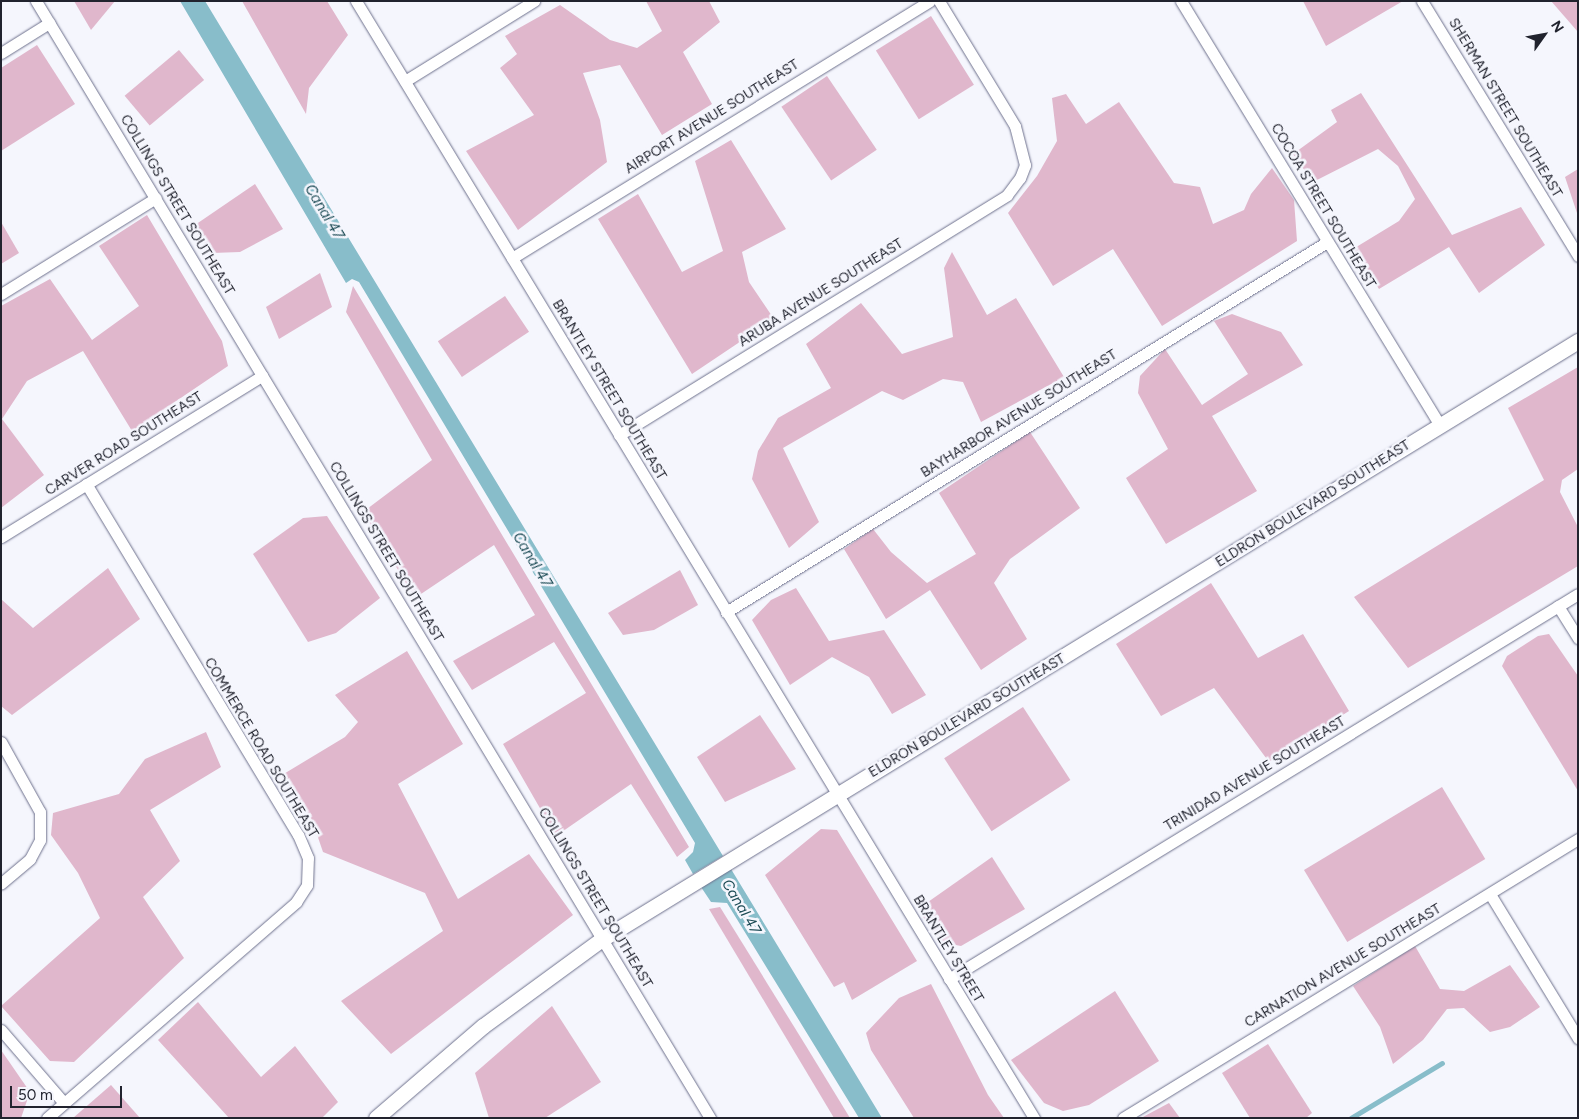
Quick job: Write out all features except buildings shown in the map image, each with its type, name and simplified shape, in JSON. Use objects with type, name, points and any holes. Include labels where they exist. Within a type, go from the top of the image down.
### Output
[{"type":"street","name":"COLLINGS STREET SOUTHEAST","points":[[36,1],[710,1118]]},
{"type":"street","name":"BRANTLEY STREET SOUTHEAST","points":[[356,1],[838,794]]},
{"type":"street","points":[[404,81],[534,1]]},
{"type":"street","name":"AIRPORT AVENUE SOUTHEAST","points":[[512,258],[929,1]]},
{"type":"street","name":"ARUBA AVENUE SOUTHEAST","points":[[619,435],[1008,196],[1025,165],[1015,126],[939,1]]},
{"type":"street","name":"COCOA STREET SOUTHEAST","points":[[1181,1],[1440,426]]},
{"type":"street","name":"SHERMAN STREET SOUTHEAST","points":[[1422,1],[1578,256]]},
{"type":"street","points":[[1,53],[49,23]]},
{"type":"street","points":[[1,294],[156,198]]},
{"type":"street","name":"BAYHARBOR AVENUE SOUTHEAST","points":[[726,612],[1327,242]]},
{"type":"street","name":"ELDRON BOULEVARD SOUTHEAST","points":[[376,1118],[483,1026],[602,938],[1578,341]]},
{"type":"street","name":"CARVER ROAD SOUTHEAST","points":[[1,537],[262,376]]},
{"type":"street","name":"COMMERCE ROAD SOUTHEAST","points":[[47,1118],[296,902],[307,885],[308,876],[308,858],[298,835],[86,484]]},
{"type":"street","name":"TRINIDAD AVENUE SOUTHEAST","points":[[949,979],[1578,594]]},
{"type":"street","points":[[1558,606],[1578,638]]},
{"type":"street","points":[[1,742],[40,812],[40,840],[30,859],[1,883]]},
{"type":"street","name":"BRANTLEY STREET","points":[[838,794],[1034,1118]]},
{"type":"street","name":"CARNATION AVENUE SOUTHEAST","points":[[1123,1118],[1578,839]]},
{"type":"street","points":[[1490,894],[1578,1038]]},
{"type":"street","points":[[1,1030],[64,1103]]},
{"type":"shaded area","points":[[74,1],[115,1],[91,30]]},
{"type":"shaded area","points":[[242,1],[327,1],[348,35],[309,88],[306,114]]},
{"type":"shaded area","points":[[646,1],[709,1],[720,22],[683,52],[712,104],[662,135],[620,65],[583,73],[600,120],[607,162],[518,230],[466,151],[534,115],[500,68],[517,54],[505,36],[560,5],[610,40],[637,48],[662,31]]},
{"type":"shaded area","points":[[1303,1],[1403,1],[1326,46]]},
{"type":"shaded area","points":[[1551,1],[1578,1],[1578,32]]},
{"type":"shaded area","points":[[931,16],[974,85],[919,119],[876,50]]},
{"type":"shaded area","points":[[37,45],[75,104],[1,151],[1,68]]},
{"type":"shaded area","points":[[179,50],[204,80],[150,126],[125,96]]},
{"type":"shaded area","points":[[827,76],[877,150],[831,181],[781,107]]},
{"type":"shaded area","points":[[1361,93],[1452,235],[1521,207],[1545,245],[1479,293],[1449,247],[1379,289],[1353,249],[1399,221],[1415,199],[1398,166],[1378,149],[1313,182],[1293,154],[1337,122],[1331,110]]},
{"type":"shaded area","points":[[1066,94],[1086,124],[1119,102],[1174,183],[1200,187],[1213,224],[1244,210],[1251,194],[1272,168],[1294,200],[1297,241],[1162,326],[1113,249],[1053,286],[1008,213],[1037,176],[1057,141],[1052,98]]},
{"type":"shaded area","points":[[731,140],[786,229],[742,252],[749,282],[774,319],[692,374],[598,219],[638,194],[682,272],[723,251],[695,161]]},
{"type":"shaded area","points":[[1578,169],[1578,216],[1565,177]]},
{"type":"shaded area","points":[[255,184],[283,229],[240,252],[212,253],[192,227]]},
{"type":"shaded area","points":[[147,215],[222,341],[228,366],[132,431],[83,351],[27,381],[2,419],[44,475],[1,508],[1,306],[50,279],[92,340],[139,306],[99,246]]},
{"type":"shaded area","points":[[1,222],[19,253],[1,264]]},
{"type":"shaded area","points":[[952,252],[987,315],[1016,298],[1064,377],[981,422],[963,382],[943,379],[903,400],[882,391],[783,448],[819,522],[789,548],[752,479],[758,451],[778,418],[831,388],[806,344],[861,303],[902,354],[953,337],[944,268]]},
{"type":"shaded area","points":[[320,273],[332,307],[279,339],[266,307]]},
{"type":"shaded area","points":[[353,286],[689,847],[677,857],[631,784],[556,836],[503,744],[586,693],[554,642],[472,690],[453,661],[535,615],[494,545],[415,598],[363,512],[432,460],[346,312]]},
{"type":"shaded area","points":[[505,296],[529,332],[462,377],[438,341]]},
{"type":"shaded area","points":[[1232,314],[1281,332],[1303,365],[1212,416],[1257,491],[1166,544],[1126,478],[1168,449],[1138,393],[1140,376],[1165,349],[1202,405],[1248,374],[1214,321]]},
{"type":"shaded area","points":[[1578,367],[1578,469],[1562,480],[1560,492],[1578,527],[1578,566],[1408,668],[1354,597],[1544,480],[1508,408]]},
{"type":"shaded area","points":[[1030,432],[1080,508],[1010,559],[994,583],[1027,639],[981,670],[930,590],[886,619],[844,549],[873,529],[891,552],[927,583],[976,554],[939,493]]},
{"type":"shaded area","points":[[327,516],[380,598],[336,633],[308,642],[253,554],[303,518]]},
{"type":"shaded area","points":[[108,568],[140,619],[12,715],[1,706],[1,599],[33,628]]},
{"type":"shaded area","points":[[680,570],[698,605],[654,630],[623,635],[608,613]]},
{"type":"shaded area","points":[[1211,583],[1258,658],[1303,634],[1349,711],[1269,762],[1214,688],[1161,716],[1116,644]]},
{"type":"shaded area","points":[[796,588],[829,641],[884,630],[926,695],[892,714],[869,677],[832,657],[790,685],[752,620],[771,600]]},
{"type":"shaded area","points":[[1549,634],[1578,676],[1578,791],[1502,666],[1507,656],[1538,636]]},
{"type":"shaded area","points":[[407,651],[463,744],[398,784],[458,899],[529,854],[573,915],[391,1054],[341,1001],[443,931],[425,893],[323,852],[312,820],[282,775],[345,737],[358,722],[335,695]]},
{"type":"shaded area","points":[[1023,707],[1070,780],[992,831],[944,758]]},
{"type":"shaded area","points":[[760,715],[796,769],[725,802],[697,757]]},
{"type":"shaded area","points":[[206,732],[221,767],[150,810],[180,861],[143,897],[184,958],[74,1062],[50,1061],[1,1006],[100,918],[78,873],[51,835],[53,813],[119,794],[145,759]]},
{"type":"shaded area","points":[[1442,787],[1485,859],[1347,942],[1304,870]]},
{"type":"shaded area","points":[[821,829],[837,830],[917,961],[852,1000],[844,982],[834,987],[765,875]]},
{"type":"shaded area","points":[[992,857],[1025,909],[961,946],[940,942],[918,909]]},
{"type":"shaded area","points":[[720,907],[850,1118],[834,1118],[709,909]]},
{"type":"shaded area","points":[[1415,946],[1440,989],[1464,991],[1510,965],[1540,1007],[1510,1027],[1490,1032],[1464,1008],[1447,1009],[1423,1040],[1393,1064],[1380,1027],[1353,986]]},
{"type":"shaded area","points":[[931,984],[988,1095],[1004,1118],[914,1118],[871,1050],[866,1033],[899,998]]},
{"type":"shaded area","points":[[1115,991],[1159,1061],[1089,1105],[1063,1111],[1044,1103],[1011,1060]]},
{"type":"shaded area","points":[[198,1002],[261,1077],[295,1046],[338,1102],[322,1118],[229,1118],[158,1040]]},
{"type":"shaded area","points":[[552,1006],[601,1082],[545,1118],[489,1118],[475,1073]]},
{"type":"shaded area","points":[[1268,1044],[1312,1113],[1306,1118],[1250,1118],[1222,1073]]},
{"type":"shaded area","points":[[1,1050],[30,1092],[21,1118],[1,1118]]},
{"type":"shaded area","points":[[111,1085],[140,1118],[73,1118]]},
{"type":"shaded area","points":[[1169,1103],[1180,1118],[1141,1118]]},
{"type":"water","name":"Canal 47","points":[[180,1],[205,1],[723,856],[693,874],[685,860],[693,852],[695,843],[359,282],[352,279],[346,283]]},
{"type":"water","name":"Canal 47","points":[[731,869],[882,1118],[859,1118],[727,903],[711,902],[701,887]]},
{"type":"waterway","points":[[1351,1118],[1442,1063]]}]
